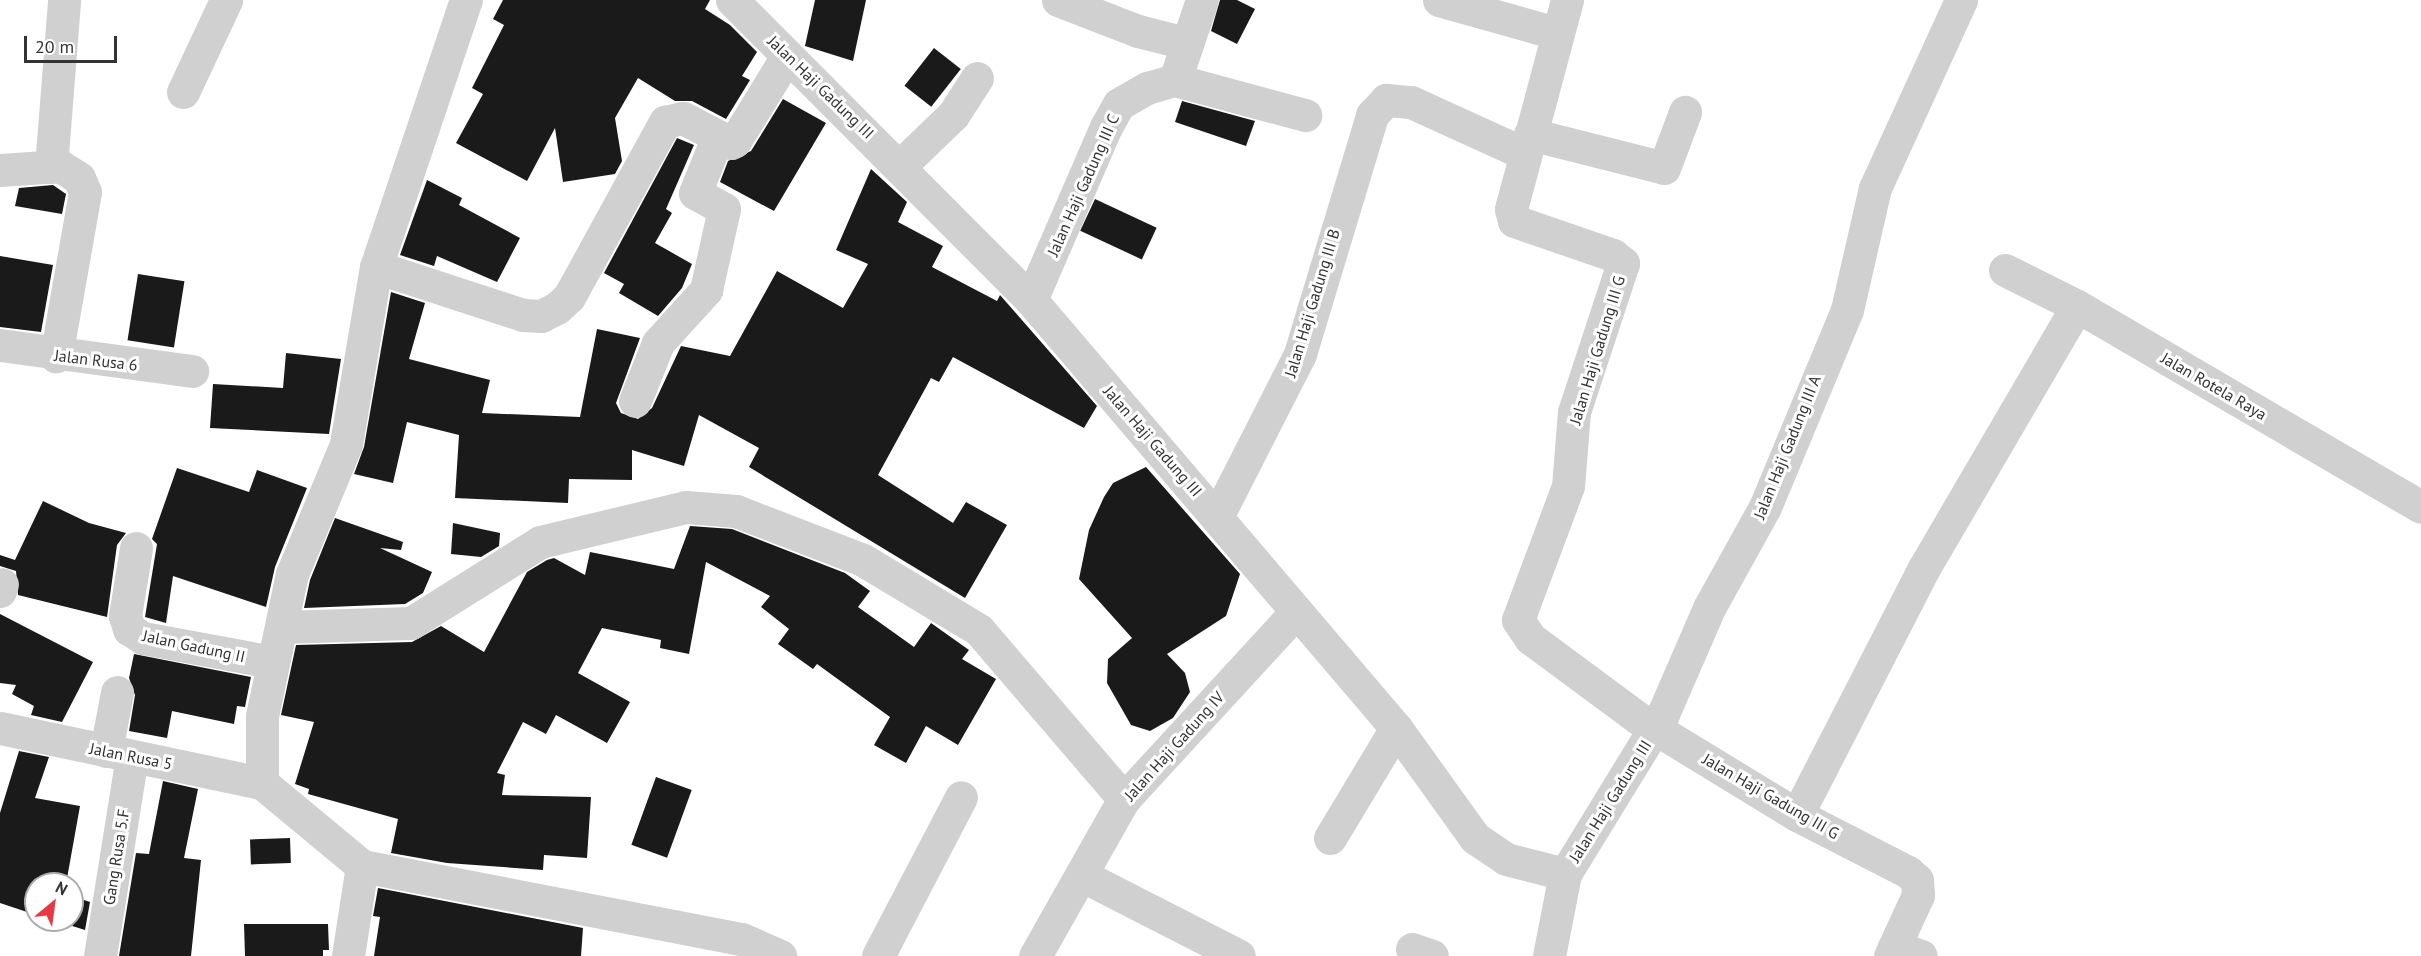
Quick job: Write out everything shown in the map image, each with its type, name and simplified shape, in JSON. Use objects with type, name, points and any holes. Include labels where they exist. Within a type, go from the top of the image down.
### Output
[{"type":"street","points":[[51,167],[64,0]]},
{"type":"street","points":[[183,92],[226,0]]},
{"type":"street","points":[[466,0],[376,267],[346,444],[292,573],[283,627],[272,662],[262,716],[262,783],[362,866],[742,939],[780,956]]},
{"type":"street","points":[[1058,0],[1138,31],[1185,43]]},
{"type":"street","points":[[1202,0],[1185,43],[1175,80],[1305,115]]},
{"type":"street","points":[[1439,0],[1557,33]]},
{"type":"street","name":"Jalan Haji Gadung III G","points":[[1567,0],[1511,209],[1514,221],[1613,255],[1623,263],[1574,412],[1568,486],[1518,620],[1530,638],[1655,728],[1797,815],[1917,880],[1918,895],[1902,953]]},
{"type":"street","name":"Jalan Haji Gadung III A","points":[[1655,728],[1709,608],[1765,507],[1847,310],[1875,188],[1961,0]]},
{"type":"street","name":"Jalan Haji Gadung III","points":[[748,6],[787,56],[900,166],[1031,300],[1218,515],[1296,612],[1396,728],[1475,838],[1506,859],[1565,874]]},
{"type":"street","points":[[376,267],[524,315],[541,316],[569,297],[665,122],[683,118],[730,143],[740,136],[787,56]]},
{"type":"street","points":[[900,166],[953,115],[977,78]]},
{"type":"street","name":"Jalan Haji Gadung III C","points":[[1031,300],[1119,104],[1147,88],[1175,80]]},
{"type":"street","name":"Jalan Haji Gadung III B","points":[[1218,515],[1300,354],[1372,115],[1386,100],[1411,102],[1527,144]]},
{"type":"street","points":[[1527,144],[1664,168],[1685,112]]},
{"type":"street","points":[[635,401],[658,343],[706,290],[724,210],[695,193],[718,136]]},
{"type":"street","points":[[0,170],[51,167],[71,171],[85,192],[56,356]]},
{"type":"street","name":"Jalan Rotela Raya","points":[[2005,270],[2077,306],[2421,507]]},
{"type":"street","points":[[1797,815],[1924,568],[2077,306]]},
{"type":"street","name":"Jalan Rusa 6","points":[[0,345],[56,356],[192,371]]},
{"type":"street","points":[[283,627],[411,622],[540,542],[686,507],[736,511],[863,560],[979,630],[1124,799]]},
{"type":"street","name":"Jalan Gadung II","points":[[136,548],[125,616],[129,629],[143,638],[272,662]]},
{"type":"street","name":"Jalan Haji Gadung IV","points":[[1035,956],[1083,876],[1124,799],[1296,612]]},
{"type":"street","name":"Gang Rusa 5.F","points":[[100,956],[119,754],[117,692]]},
{"type":"street","name":"Jalan Rusa 5","points":[[0,728],[262,783]]},
{"type":"street","points":[[1330,838],[1396,728]]},
{"type":"street","name":"Jalan Haji Gadung III","points":[[1549,956],[1565,874],[1655,728]]},
{"type":"street","points":[[878,956],[961,797]]},
{"type":"street","points":[[348,956],[362,866]]},
{"type":"street","points":[[1083,876],[1239,956]]},
{"type":"building","points":[[503,0],[710,0],[705,9],[730,25],[757,52],[742,76],[750,80],[726,119],[692,101],[675,101],[638,78],[615,118],[622,161],[615,174],[563,182],[555,128],[527,181],[456,143],[483,94],[472,88],[504,25],[493,19]]},
{"type":"building","points":[[815,0],[866,0],[853,61],[805,46]]},
{"type":"building","points":[[1220,0],[1237,0],[1255,9],[1237,44],[1211,31]]},
{"type":"building","points":[[934,48],[961,69],[931,107],[904,86]]},
{"type":"building","points":[[783,99],[826,123],[774,211],[720,182],[728,161],[751,151]]},
{"type":"building","points":[[1182,101],[1255,121],[1246,146],[1175,122]]},
{"type":"building","points":[[677,138],[694,145],[666,209],[672,213],[655,243],[692,264],[682,288],[658,316],[619,293],[624,284],[604,273]]},
{"type":"building","points":[[871,169],[907,202],[898,222],[943,246],[932,267],[997,301],[1000,295],[1097,406],[1084,428],[953,357],[939,382],[931,378],[878,475],[953,523],[966,502],[1007,525],[965,598],[749,467],[759,448],[699,415],[684,466],[632,450],[632,480],[569,479],[568,503],[455,498],[459,435],[407,422],[393,483],[354,474],[364,447],[391,292],[425,303],[409,359],[490,380],[482,413],[580,417],[597,329],[640,338],[616,403],[621,413],[638,419],[652,408],[681,346],[730,356],[777,271],[843,308],[868,264],[836,250]]},
{"type":"building","points":[[427,180],[462,198],[459,205],[520,238],[497,282],[437,256],[434,266],[400,255]]},
{"type":"building","points":[[53,185],[66,194],[62,214],[15,206],[19,188]]},
{"type":"building","points":[[1095,199],[1157,228],[1142,259],[1080,231]]},
{"type":"building","points":[[0,256],[53,265],[41,332],[0,327]]},
{"type":"building","points":[[138,274],[184,281],[174,348],[128,340]]},
{"type":"building","points":[[286,353],[341,359],[329,434],[210,428],[213,384],[283,388]]},
{"type":"building","points":[[1146,467],[1240,574],[1226,616],[1167,654],[1185,673],[1190,692],[1173,718],[1150,731],[1131,725],[1107,683],[1108,659],[1132,638],[1079,579],[1089,530],[1104,497],[1113,483]]},
{"type":"building","points":[[177,468],[249,492],[257,470],[307,488],[275,567],[266,607],[173,576],[166,623],[145,617],[157,544],[152,539]]},
{"type":"building","points":[[43,501],[89,523],[126,533],[117,545],[107,617],[18,595],[16,571],[0,566],[0,555],[15,560]]},
{"type":"building","points":[[335,518],[403,542],[401,550],[380,548],[432,572],[423,593],[405,604],[304,608],[310,580]]},
{"type":"building","points":[[453,523],[500,533],[499,546],[481,557],[451,554]]},
{"type":"building","points":[[690,526],[732,529],[845,573],[870,591],[858,607],[914,647],[931,623],[969,650],[962,659],[996,679],[958,745],[926,726],[906,763],[874,745],[890,717],[817,664],[813,669],[778,644],[789,629],[761,607],[770,596],[706,562],[689,654],[660,648],[661,640],[602,628],[578,673],[630,702],[607,743],[556,715],[546,734],[523,722],[497,773],[505,775],[502,795],[591,797],[587,858],[544,855],[543,870],[447,863],[391,853],[398,819],[308,794],[309,789],[295,784],[314,722],[281,715],[296,645],[412,642],[441,626],[484,652],[527,572],[554,558],[585,575],[590,552],[674,569]]},
{"type":"building","points":[[0,614],[93,662],[62,722],[31,715],[34,706],[12,694],[16,685],[0,683]]},
{"type":"building","points":[[134,654],[251,677],[245,707],[237,706],[234,724],[172,711],[167,738],[129,731],[135,695],[129,678]]},
{"type":"building","points":[[19,751],[49,757],[35,798],[80,806],[68,872],[24,872],[24,911],[0,903],[0,813]]},
{"type":"building","points":[[656,777],[692,790],[667,858],[631,845]]},
{"type":"building","points":[[163,781],[198,789],[184,858],[201,860],[191,956],[119,956],[136,853],[149,854]]},
{"type":"building","points":[[290,838],[291,863],[251,864],[250,839]]},
{"type":"building","points":[[378,888],[583,928],[581,956],[374,956],[380,917],[373,916]]},
{"type":"building","points":[[84,900],[90,902],[84,930]]},
{"type":"building","points":[[244,924],[328,924],[329,950],[323,950],[323,956],[245,956]]}]
